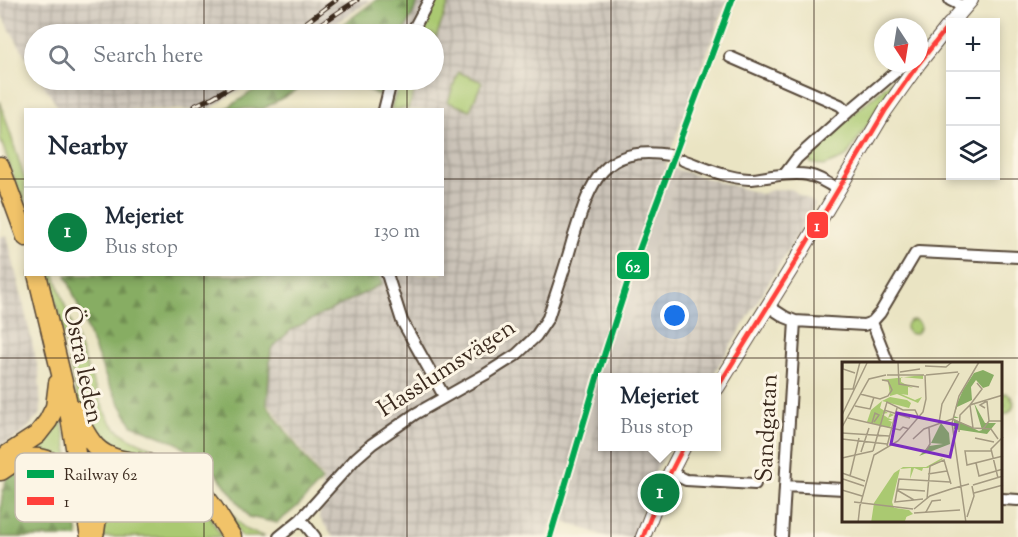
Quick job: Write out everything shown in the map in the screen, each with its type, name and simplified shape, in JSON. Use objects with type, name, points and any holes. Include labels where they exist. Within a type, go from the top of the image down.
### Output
[{"type":"highway","points":[[0,165],[24,231]]},
{"type":"highway","name":"Östra leden","points":[[37,276],[67,399],[76,453]]},
{"type":"highway","points":[[0,472],[3,460],[8,454],[37,435],[48,421],[55,407],[61,372]]},
{"type":"highway","points":[[67,399],[86,433],[96,447],[104,453]]},
{"type":"highway","points":[[0,472],[15,463]]},
{"type":"highway","points":[[213,509],[232,537]]},
{"type":"highway","name":"Östra leden","points":[[89,522],[92,537]]},
{"type":"highway","points":[[92,537],[96,522]]},
{"type":"street","points":[[416,24],[429,0]]},
{"type":"street","points":[[950,0],[968,4],[955,18]]},
{"type":"street","points":[[928,52],[946,29]]},
{"type":"street","points":[[730,57],[840,105],[848,112]]},
{"type":"street","points":[[784,174],[797,158],[895,72]]},
{"type":"street","points":[[721,382],[885,111],[913,72]]},
{"type":"street","points":[[385,108],[390,90]]},
{"type":"street","name":"Hasslumsvägen","points":[[279,537],[301,519],[356,458],[372,444],[414,414],[516,355],[536,336],[548,318],[588,192],[602,171],[620,158],[639,153],[669,155]]},
{"type":"street","points":[[683,160],[726,176],[752,179],[804,173],[819,177],[838,189]]},
{"type":"street","points":[[768,306],[795,321],[864,325],[872,322],[880,313],[918,252],[1018,257]]},
{"type":"street","points":[[388,276],[402,321],[444,396]]},
{"type":"street","name":"Sandgatan","points":[[782,537],[795,321]]},
{"type":"street","points":[[872,322],[888,362]]},
{"type":"street","points":[[643,537],[660,493],[682,451]]},
{"type":"street","points":[[670,472],[686,480],[755,484]]},
{"type":"street","points":[[785,486],[842,489]]},
{"type":"street","points":[[1003,499],[1018,500]]},
{"type":"street","points":[[301,519],[315,537]]},
{"type":"shaded area","points":[[0,0],[371,0],[335,24],[24,24],[24,53],[0,13]]},
{"type":"shaded area","points":[[406,0],[727,0],[665,166],[547,537],[333,537],[319,517],[323,479],[268,403],[271,348],[291,329],[377,276],[444,276],[444,108],[377,108],[382,90],[444,90],[444,24],[400,24]]},
{"type":"shaded area","points":[[47,90],[238,90],[212,108],[58,108]]},
{"type":"shaded area","points":[[665,166],[679,170],[612,373],[599,373]]},
{"type":"shaded area","points":[[679,170],[761,194],[772,190],[790,189],[816,204],[714,373],[613,373]]},
{"type":"shaded area","points":[[7,235],[39,372],[41,413],[22,434],[0,446],[0,237]]},
{"type":"shaded area","points":[[598,377],[598,418],[564,522],[553,518]]},
{"type":"shaded area","points":[[598,418],[598,451],[668,451],[646,487],[641,517],[634,537],[608,537],[564,522]]},
{"type":"green space","points":[[376,0],[419,0],[408,24],[344,24]]},
{"type":"green space","points":[[438,0],[450,0],[441,24],[423,24]]},
{"type":"green space","points":[[458,72],[482,82],[470,110],[448,102]]},
{"type":"green space","points":[[901,73],[846,157],[824,166],[811,163],[807,154]]},
{"type":"green space","points":[[254,90],[296,90],[265,108],[227,108]]},
{"type":"green space","points":[[368,90],[382,90],[380,96]]},
{"type":"green space","points":[[397,90],[415,90],[408,108],[391,108]]},
{"type":"green space","points":[[0,101],[24,177],[24,206],[0,138]]},
{"type":"green space","points":[[47,276],[55,276],[89,374],[113,425],[130,438],[164,453],[116,453],[96,440],[78,402],[58,309]]},
{"type":"green space","points":[[66,276],[380,276],[382,284],[291,330],[271,349],[267,405],[322,481],[298,506],[277,523],[249,517],[213,471],[213,453],[190,453],[177,443],[132,425],[108,383]]},
{"type":"green space","points":[[913,320],[918,322],[920,327],[918,332],[913,334],[908,332],[906,327],[908,322]]},
{"type":"green space","points":[[1003,394],[1010,396],[1013,406],[1010,412],[1003,415]]},
{"type":"green space","points":[[59,407],[68,453],[15,453],[15,459],[8,458]]},
{"type":"green space","points":[[82,435],[110,453],[85,453]]},
{"type":"green space","points":[[14,470],[15,522],[76,522],[78,537],[0,537],[1,502],[7,477]]},
{"type":"green space","points":[[213,489],[241,525],[265,537],[242,537],[213,496]]},
{"type":"green space","points":[[104,522],[213,522],[222,537],[101,537]]},
{"type":"railway","points":[[304,24],[336,0]]},
{"type":"railway","points":[[321,24],[357,0]]},
{"type":"railway","points":[[194,106],[225,90]]},
{"type":"rail line","name":"62","points":[[598,373],[631,272],[732,0]]},
{"type":"rail line","name":"62","points":[[550,537],[598,374]]},
{"type":"transit line","name":"1","points":[[928,52],[946,29]]},
{"type":"transit line","name":"1","points":[[721,382],[885,111],[913,72]]},
{"type":"transit line","name":"1","points":[[643,537],[660,493],[681,451]]},
{"type":"place","name":"Mejeriet","points":[[660,493]]}]
